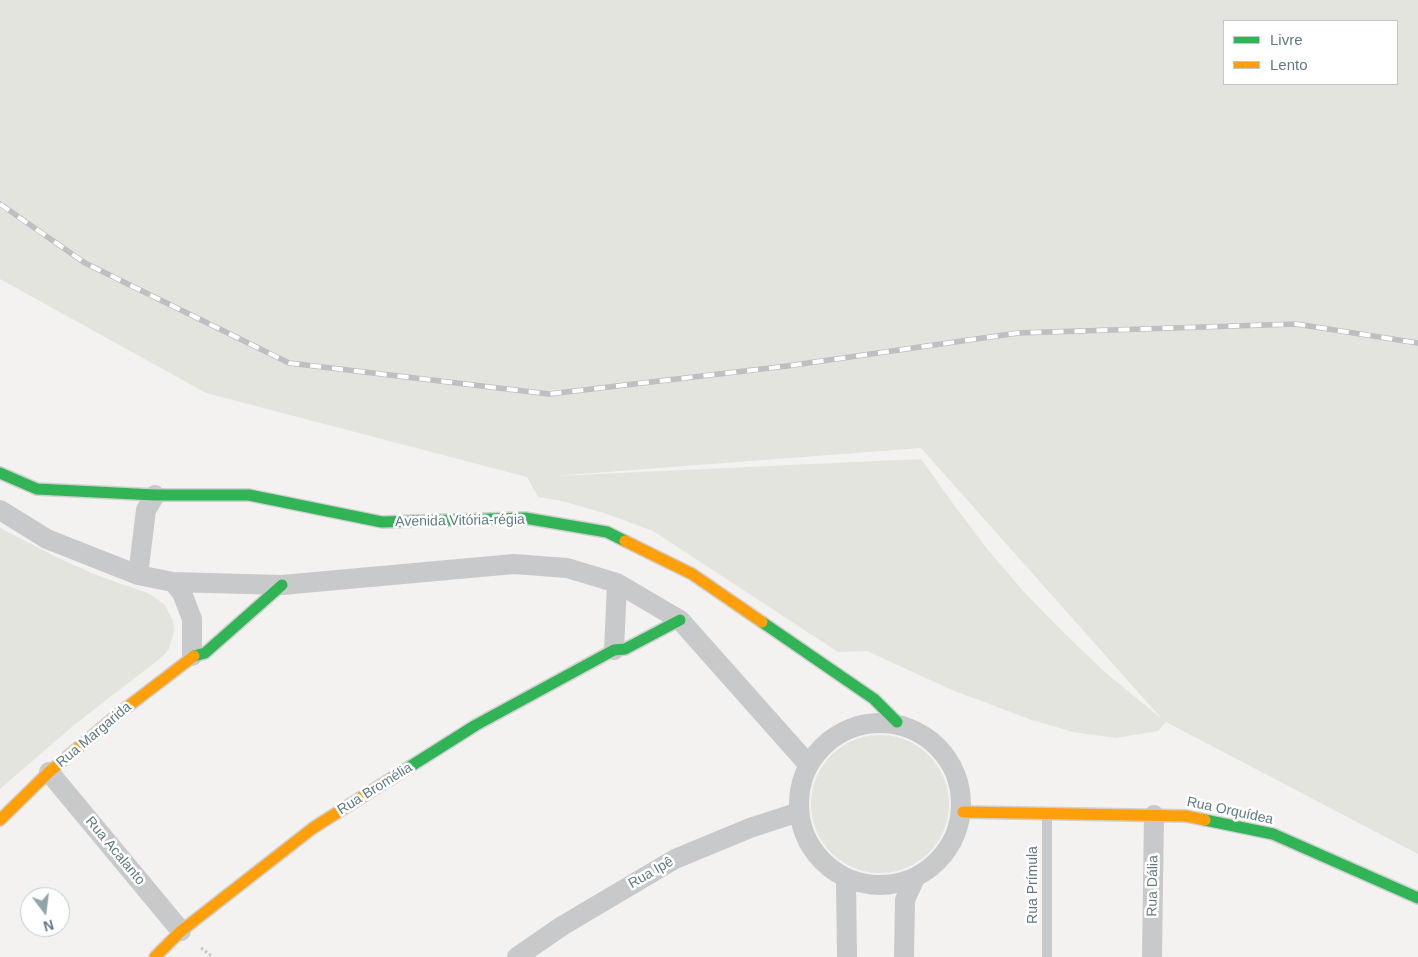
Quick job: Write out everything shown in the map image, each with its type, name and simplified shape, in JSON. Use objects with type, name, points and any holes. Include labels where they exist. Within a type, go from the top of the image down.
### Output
[{"type":"street","name":"Avenida Vitória-régia","points":[[0,473],[37,489],[155,495],[249,495],[382,522],[525,518],[607,532],[692,574],[874,699],[897,722],[929,736],[952,762],[963,812]]},
{"type":"street","points":[[138,575],[146,510],[155,495]]},
{"type":"street","points":[[0,510],[48,539],[138,575],[173,582],[282,585],[514,564],[567,568],[617,583],[680,620],[807,763]]},
{"type":"street","points":[[173,582],[182,594],[192,619],[192,656]]},
{"type":"street","points":[[614,650],[617,583]]},
{"type":"street","name":"Rua Margarida","points":[[0,820],[49,772],[122,711],[192,656],[205,653],[282,585]]},
{"type":"street","name":"Rua Bromélia","points":[[155,957],[181,930],[313,828],[476,724],[614,650],[625,649],[680,620]]},
{"type":"street","points":[[897,722],[846,728],[807,763],[796,813],[817,860],[846,880],[880,887],[914,880]]},
{"type":"street","name":"Rua Acalanto","points":[[49,772],[181,930]]},
{"type":"street","points":[[904,957],[905,900],[914,880],[952,845],[963,812]]},
{"type":"street","name":"Rua Orquídea","points":[[963,812],[1186,816],[1273,834],[1418,898]]},
{"type":"street","name":"Rua Ipê","points":[[517,957],[562,926],[675,859],[750,828],[796,813]]},
{"type":"street","name":"Rua Dália","points":[[1152,957],[1154,815]]},
{"type":"street","points":[[846,880],[847,957]]},
{"type":"lane","name":"Rua Prímula","points":[[1047,814],[1047,957]]},
{"type":"shaded area","points":[[0,0],[1418,0],[1418,854],[1166,722],[1158,731],[1116,738],[1073,732],[1032,720],[952,690],[867,651],[838,652],[653,531],[607,514],[562,501],[538,497],[527,477],[206,393],[0,279]],"holes":[[[921,448],[1162,719],[1106,673],[1025,593],[988,550],[921,459],[554,476]]]},
{"type":"shaded area","points":[[0,528],[58,558],[99,576],[150,594],[165,605],[173,621],[174,631],[169,649],[162,657],[74,725],[0,789]]},
{"type":"shaded area","points":[[880,735],[894,736],[907,740],[929,755],[944,777],[948,790],[948,818],[944,831],[929,853],[907,868],[894,872],[880,873],[866,872],[853,868],[831,853],[816,831],[812,818],[811,804],[812,790],[816,777],[831,755],[853,740],[866,736]]},
{"type":"railway","points":[[0,204],[85,263],[289,363],[549,394],[787,366],[1018,333],[1296,324],[1418,343]]},
{"type":"traffic: fast","points":[[0,473],[37,489],[155,495],[249,495],[382,522],[525,518],[607,532],[625,541]]},
{"type":"traffic: fast","points":[[194,656],[205,653],[282,585]]},
{"type":"traffic: fast","points":[[392,778],[476,725],[614,650],[625,649],[680,620]]},
{"type":"traffic: fast","points":[[762,622],[874,699],[897,722]]},
{"type":"traffic: fast","points":[[1205,820],[1273,834],[1418,898]]},
{"type":"traffic: slow","points":[[625,541],[692,574],[762,622]]},
{"type":"traffic: slow","points":[[0,820],[49,772],[122,711],[194,656]]},
{"type":"traffic: slow","points":[[155,957],[181,931],[313,828],[392,778]]},
{"type":"traffic: slow","points":[[963,812],[1186,816],[1205,820]]}]
